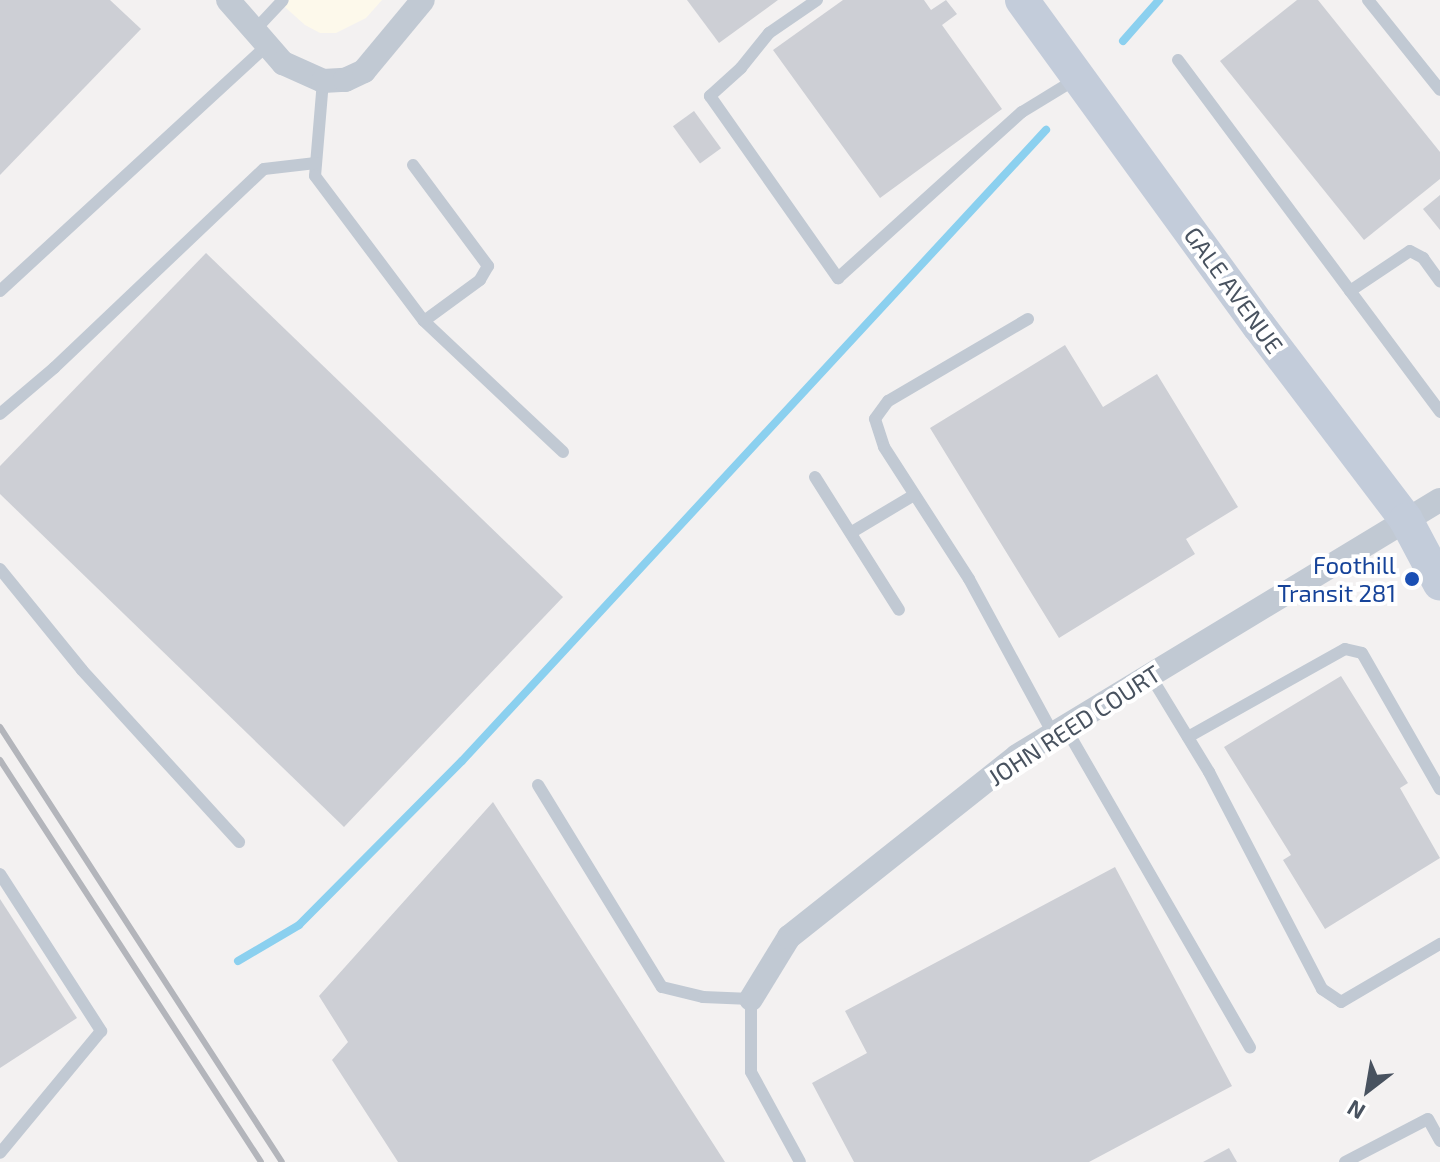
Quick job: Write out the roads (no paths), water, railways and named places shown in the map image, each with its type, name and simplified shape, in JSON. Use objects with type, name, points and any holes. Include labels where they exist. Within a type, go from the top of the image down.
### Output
[{"type":"main road","name":"GALE AVENUE","points":[[1022,0],[1406,520],[1440,584]]},
{"type":"street","points":[[228,0],[260,38],[302,74],[323,81],[345,80],[364,71],[423,0]]},
{"type":"street","name":"JOHN REED COURT","points":[[751,999],[789,937],[1017,756],[1440,500]]},
{"type":"lane","points":[[0,291],[260,38],[283,0]]},
{"type":"lane","points":[[817,0],[769,33],[741,68],[710,96],[838,278],[1022,112],[1078,77]]},
{"type":"lane","points":[[1368,0],[1440,90]]},
{"type":"lane","points":[[1178,60],[1440,411]]},
{"type":"lane","points":[[323,81],[315,176],[424,321],[563,452]]},
{"type":"lane","points":[[0,414],[54,368],[264,169],[316,163]]},
{"type":"lane","points":[[413,165],[488,266],[480,280],[424,321]]},
{"type":"lane","points":[[1350,291],[1410,251],[1423,258],[1440,281]]},
{"type":"lane","points":[[1028,319],[888,401],[875,419],[884,447],[969,579],[1250,1048]]},
{"type":"lane","points":[[815,477],[899,610]]},
{"type":"lane","points":[[852,532],[914,495]]},
{"type":"lane","points":[[0,569],[82,670],[239,842]]},
{"type":"lane","points":[[1188,737],[1345,649],[1362,653],[1440,789]]},
{"type":"lane","points":[[1150,675],[1188,737],[1322,989],[1341,1002],[1440,944]]},
{"type":"lane","points":[[538,785],[662,987],[703,997],[751,999],[751,1072],[800,1162]]},
{"type":"lane","points":[[0,874],[101,1031],[0,1153]]},
{"type":"lane","points":[[1345,1162],[1434,1116],[1440,1141]]},
{"type":"waterway","points":[[1123,41],[1159,0]]},
{"type":"waterway","points":[[238,961],[299,925],[462,761],[1046,130]]},
{"type":"railway","points":[[0,727],[282,1162]]},
{"type":"railway","points":[[0,760],[261,1162]]},
{"type":"place","name":"Foothill Transit 281","points":[[1412,579]]}]
